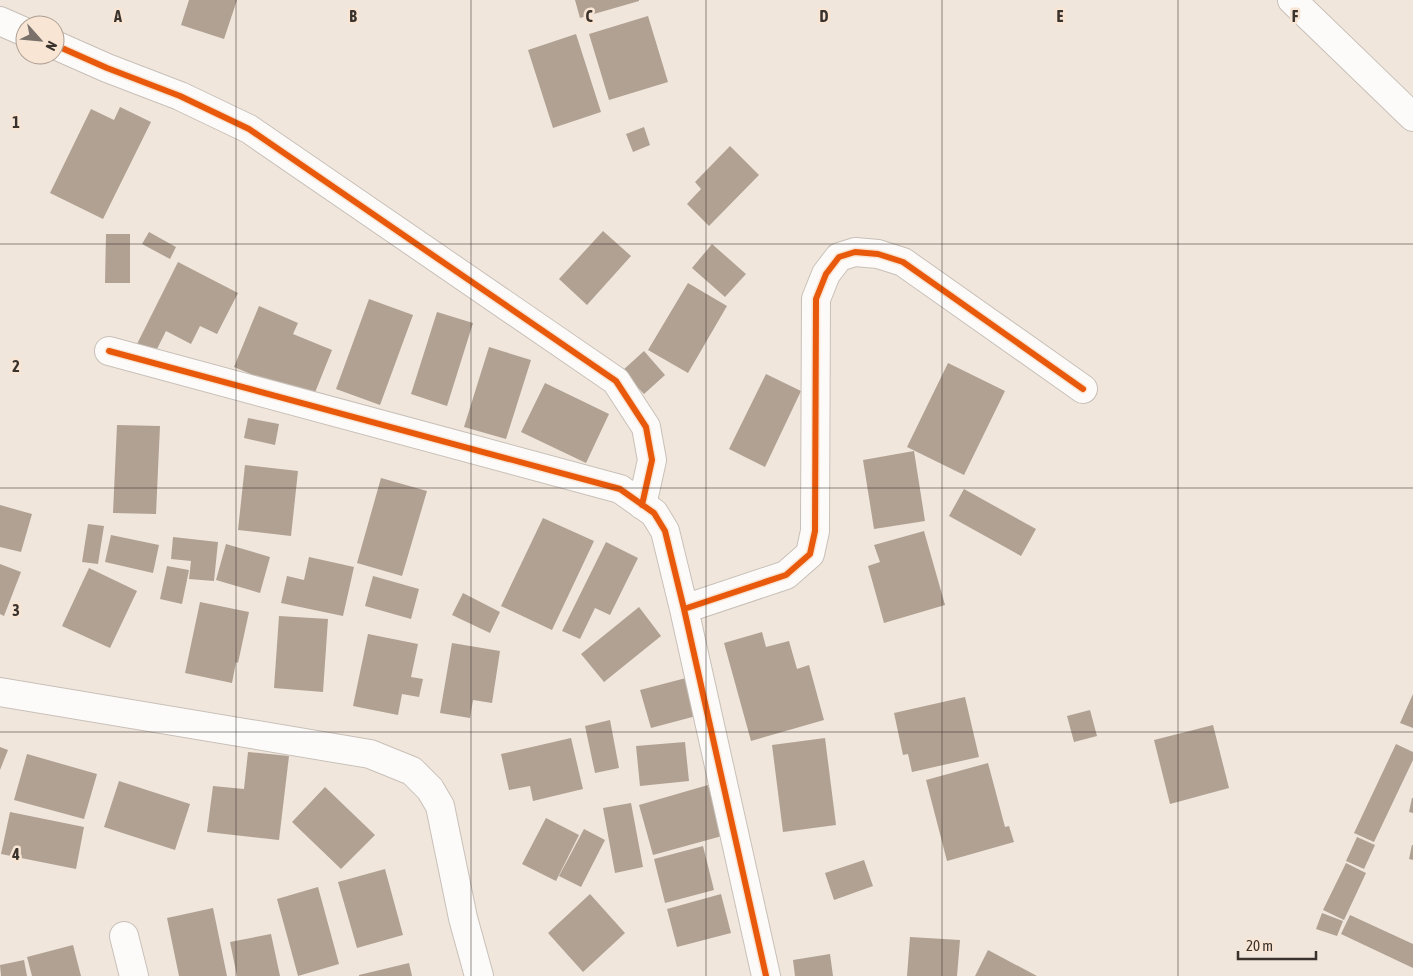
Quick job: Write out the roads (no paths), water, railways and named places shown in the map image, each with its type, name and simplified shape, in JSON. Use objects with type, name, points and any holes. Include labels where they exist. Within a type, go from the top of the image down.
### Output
[{"type":"street","points":[[1292,0],[1413,117]]},
{"type":"street","points":[[0,21],[15,28]]},
{"type":"street","points":[[65,49],[180,96],[249,129],[616,381],[646,427],[652,460],[642,505]]},
{"type":"street","points":[[684,609],[786,575],[810,554],[815,531],[816,298],[826,274],[839,257],[855,252],[878,254],[903,262],[1083,389]]},
{"type":"street","points":[[108,351],[620,489],[654,513],[665,531],[684,609],[766,976]]},
{"type":"street","points":[[0,692],[370,754],[412,771],[430,789],[440,806],[463,918],[479,976]]},
{"type":"street","points":[[124,936],[134,976]]}]
